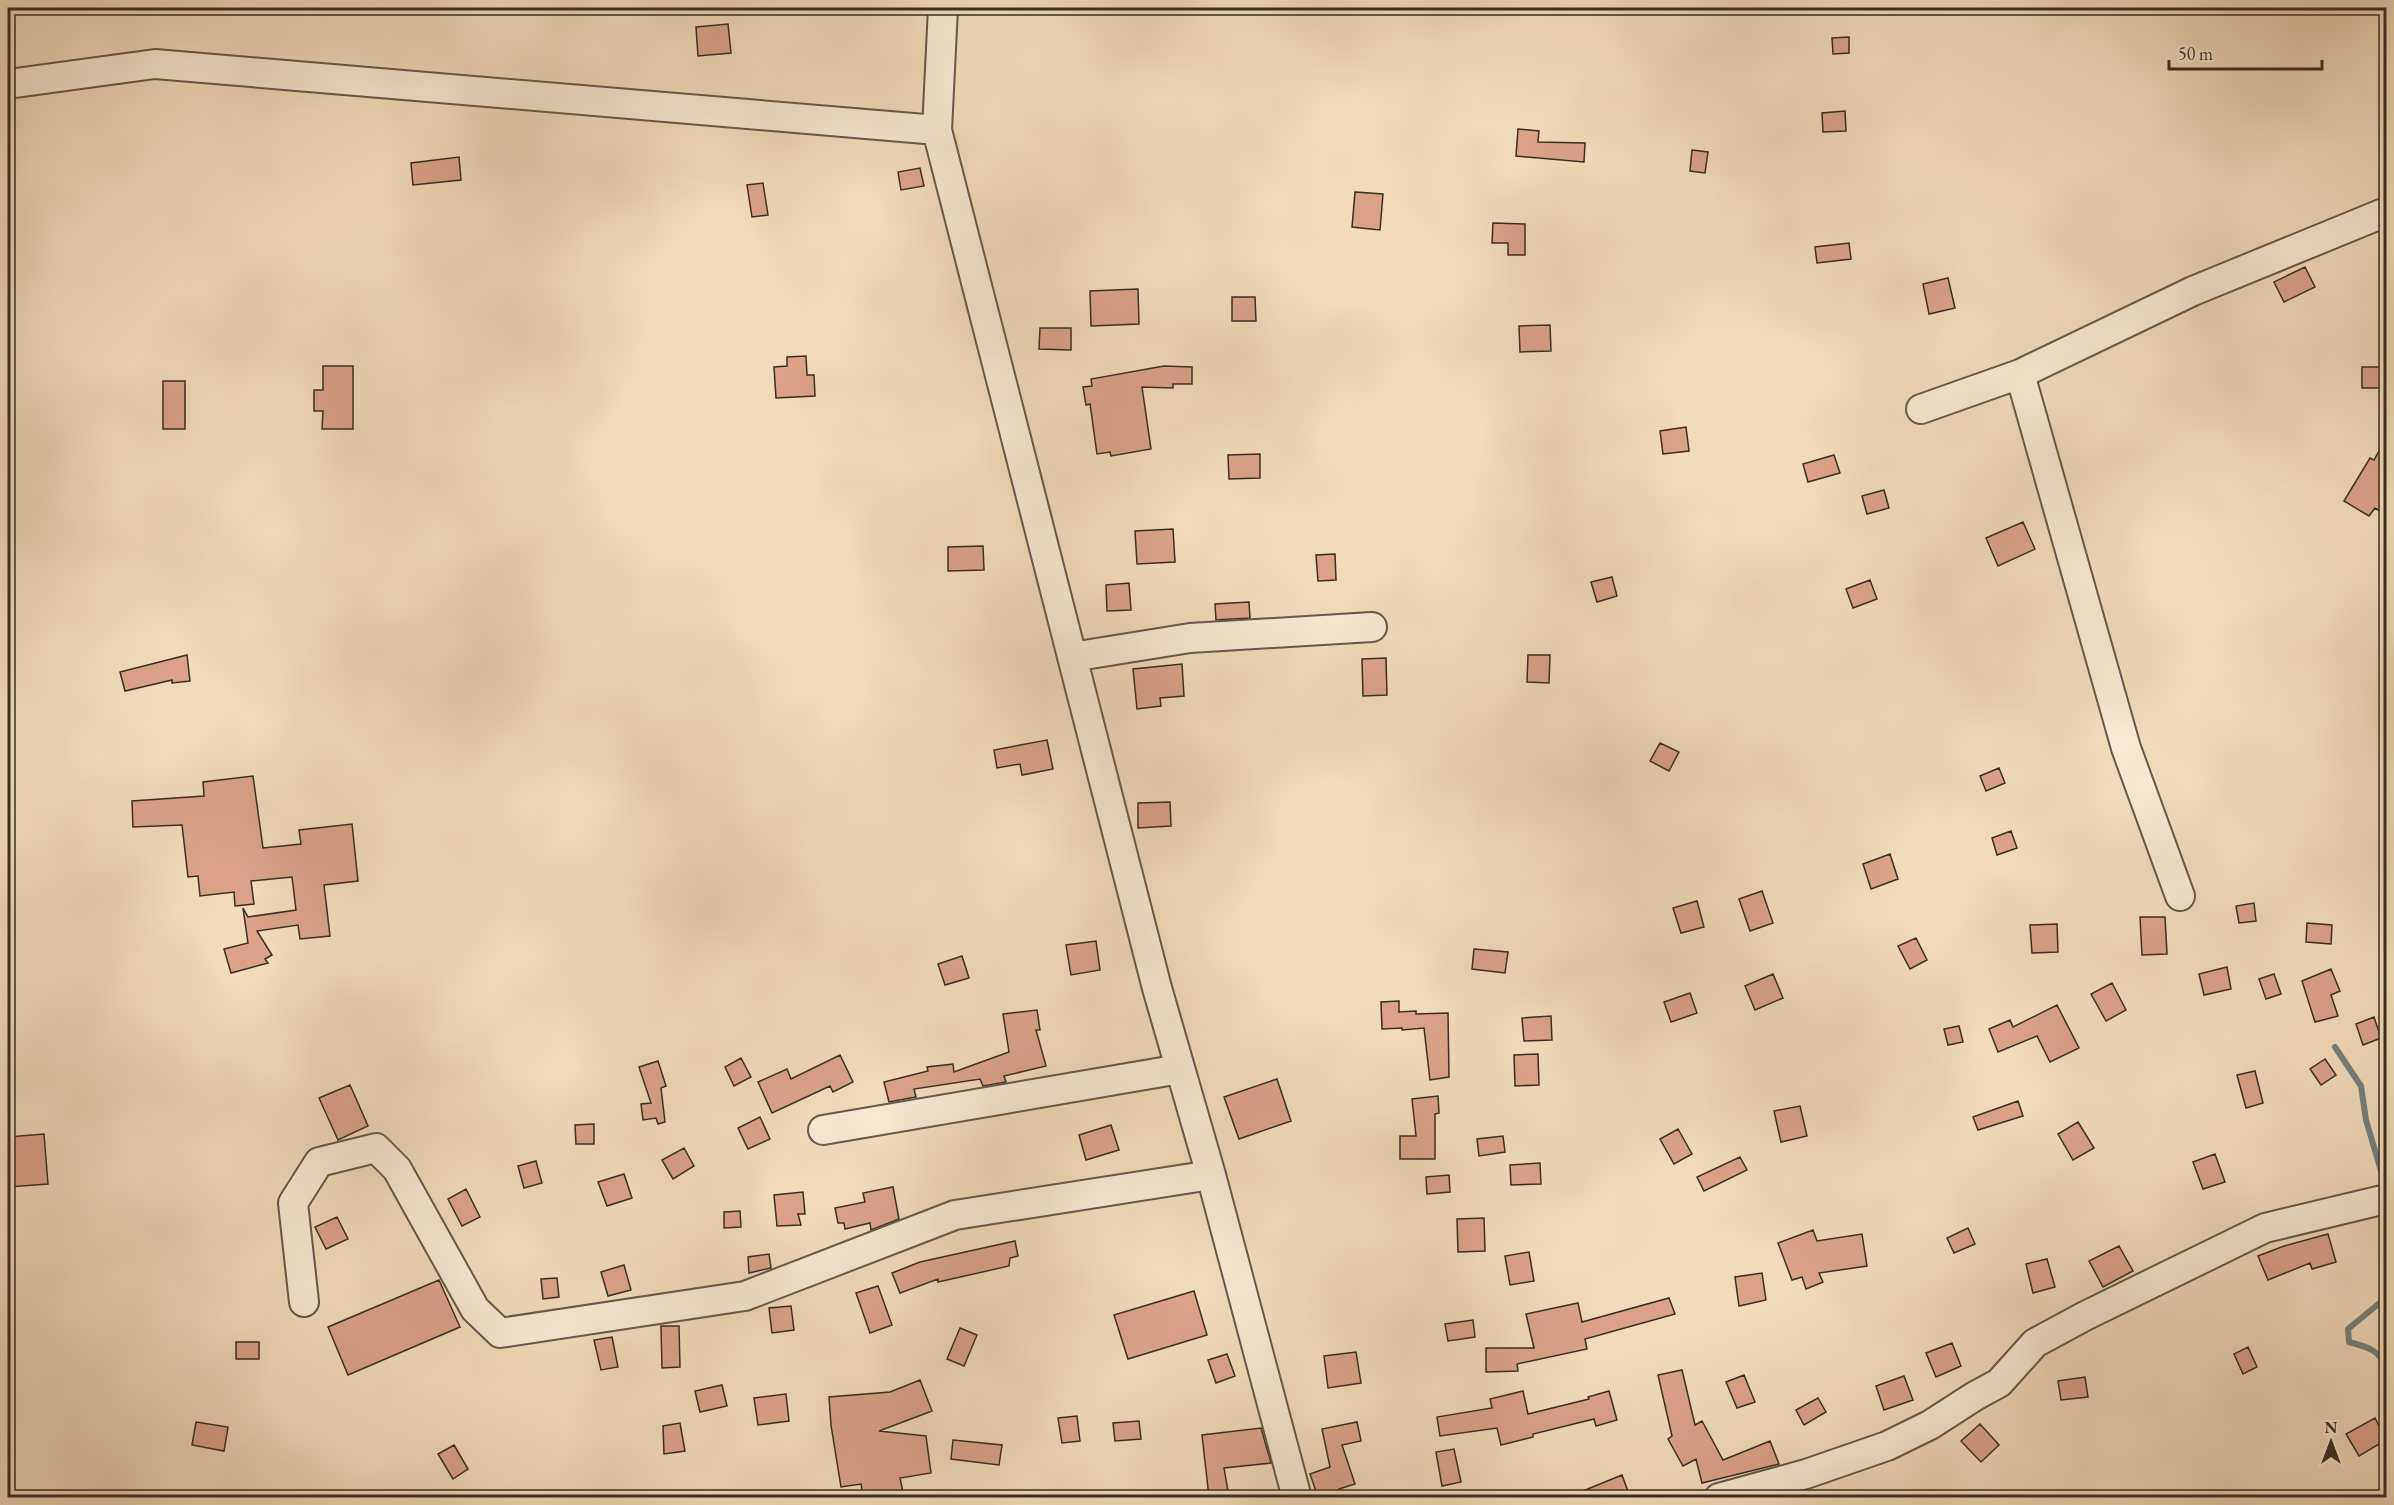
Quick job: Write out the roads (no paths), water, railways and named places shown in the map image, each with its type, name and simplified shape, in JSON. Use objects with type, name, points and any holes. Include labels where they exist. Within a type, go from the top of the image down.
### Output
[{"type":"street","points":[[943,8],[937,130],[1180,1069],[1297,1497]]},
{"type":"street","points":[[8,84],[155,64],[937,130]]},
{"type":"street","points":[[1921,409],[2020,374],[2193,291],[2386,212]]},
{"type":"street","points":[[2020,374],[2126,748],[2180,896]]},
{"type":"street","points":[[1072,657],[1190,638],[1372,627]]},
{"type":"street","points":[[823,1130],[1180,1069]]},
{"type":"street","points":[[304,1302],[293,1203],[320,1162],[376,1149],[398,1169],[475,1309],[500,1333],[745,1296],[955,1215],[1210,1174]]},
{"type":"street","points":[[1719,1497],[1806,1474],[1896,1442],[1930,1425],[2000,1383],[2035,1343],[2265,1228],[2386,1199]]},
{"type":"waterway","points":[[2335,1047],[2361,1086],[2366,1120],[2386,1188]]},
{"type":"waterway","points":[[2386,1274],[2382,1301],[2348,1329],[2349,1342],[2367,1347],[2376,1353],[2386,1368]]}]
